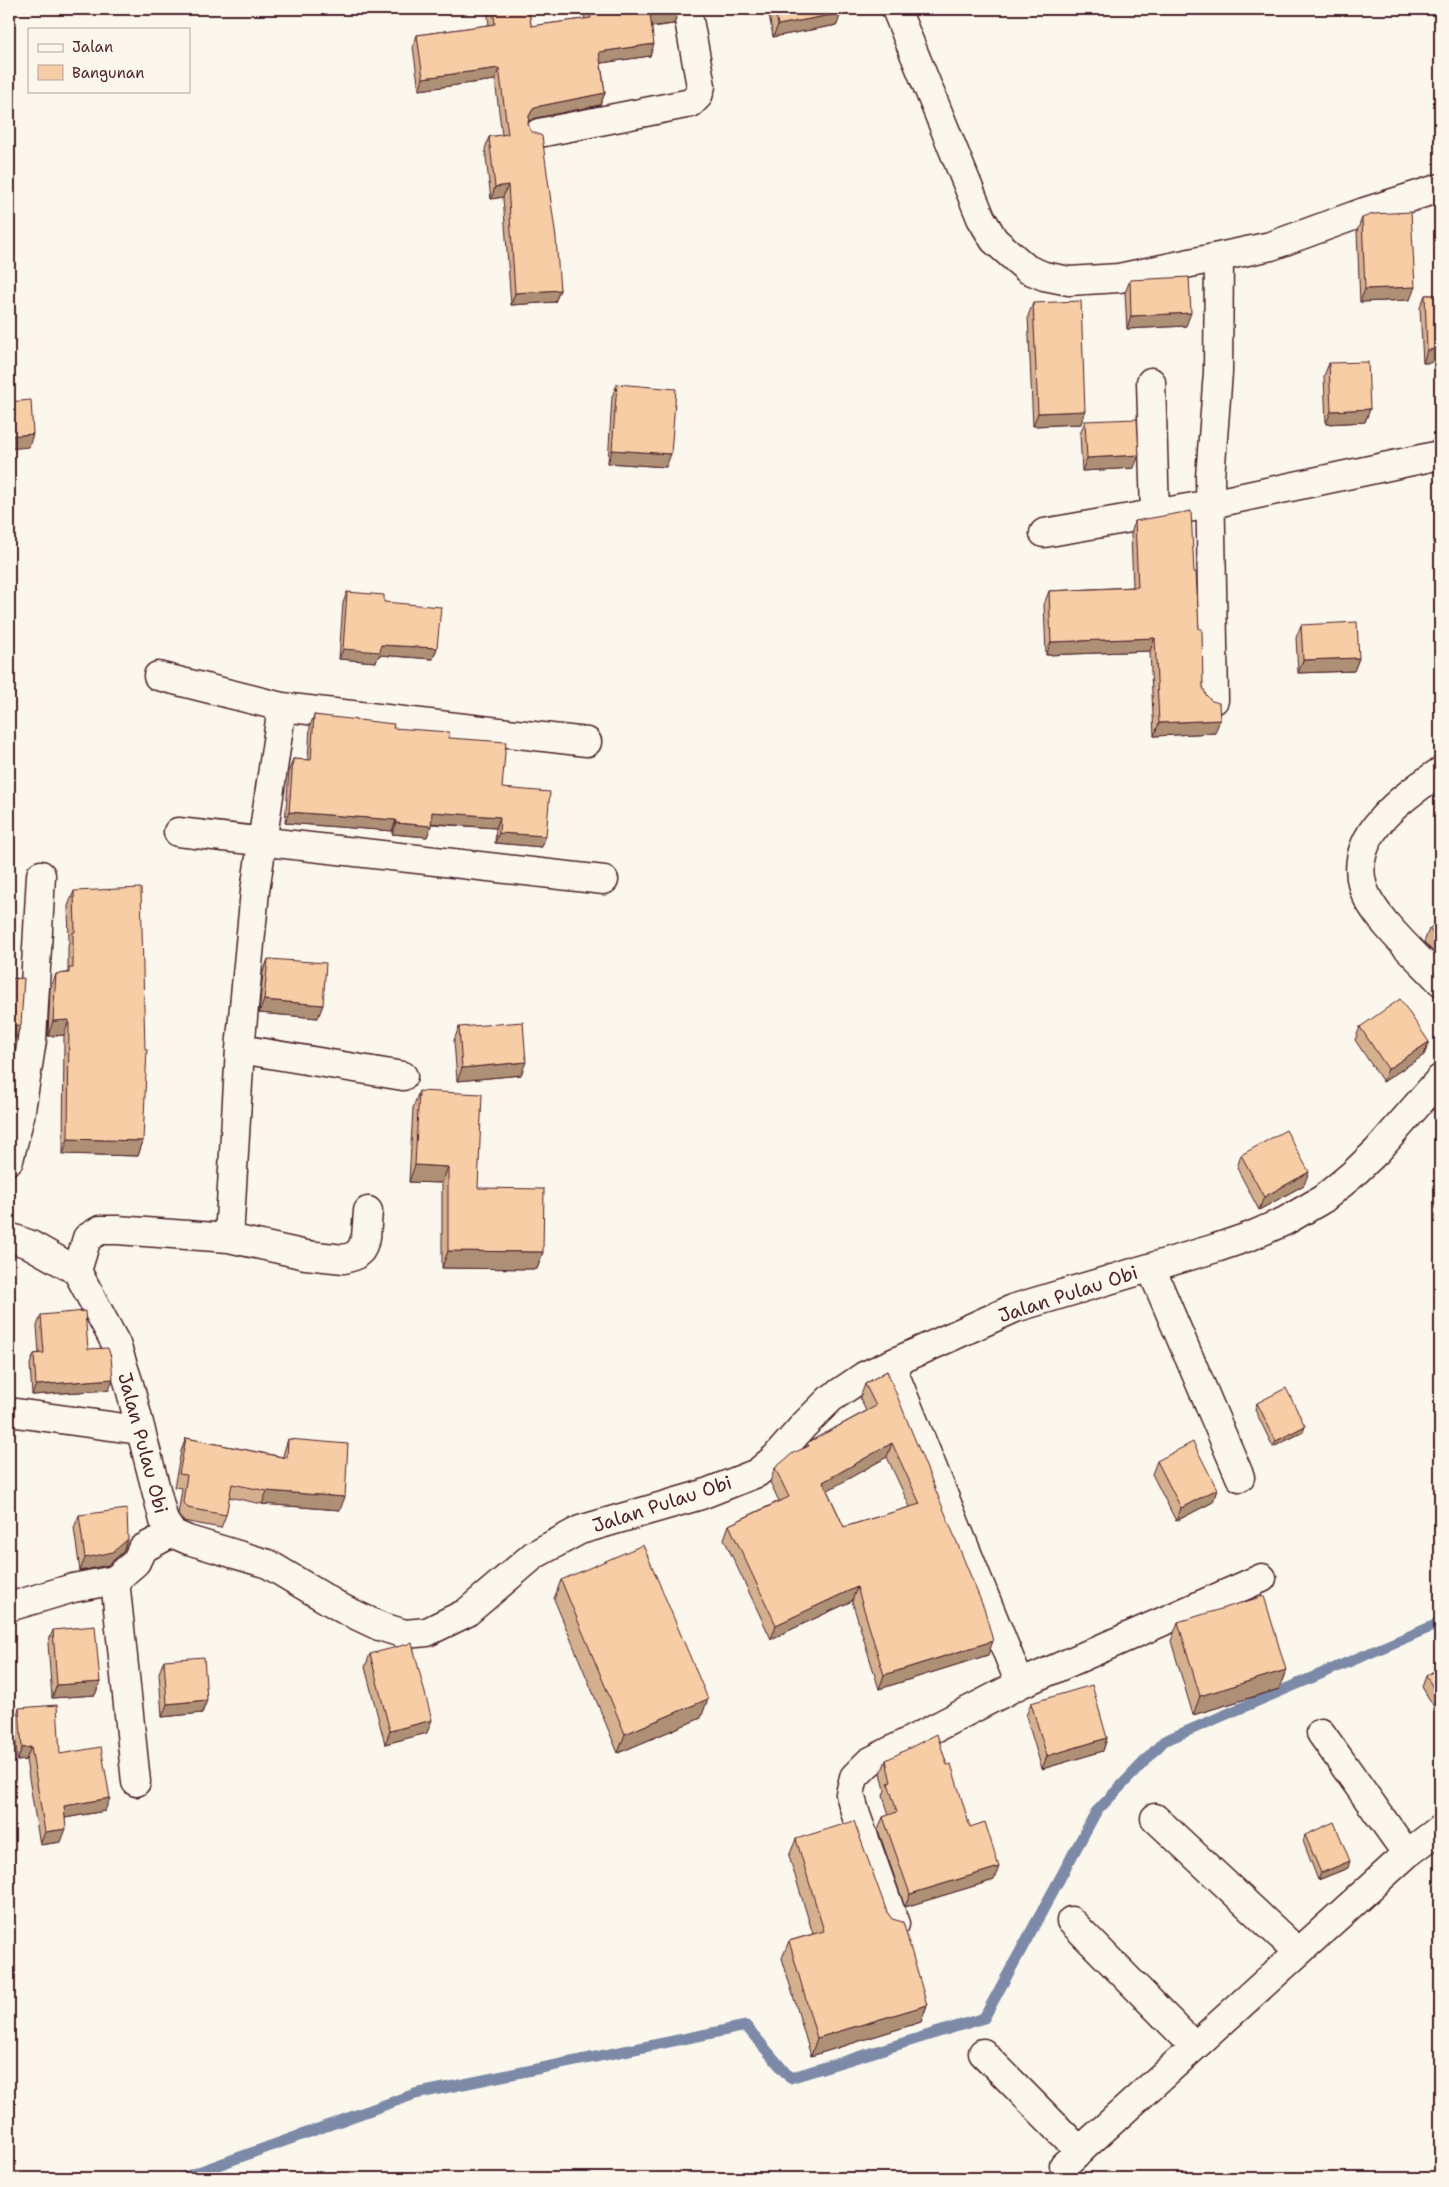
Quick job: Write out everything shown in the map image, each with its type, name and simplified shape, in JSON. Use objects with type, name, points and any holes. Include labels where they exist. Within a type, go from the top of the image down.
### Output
[{"type":"street","points":[[539,134],[691,103],[698,96],[700,86],[687,9]]},
{"type":"street","points":[[896,9],[980,218],[994,240],[1027,269],[1044,276],[1069,281],[1119,278],[1219,258],[1271,246],[1364,212],[1440,188]]},
{"type":"street","points":[[1214,700],[1210,477],[1218,372],[1219,258]]},
{"type":"street","points":[[1151,382],[1155,513]]},
{"type":"street","points":[[1044,533],[1210,504],[1440,455]]},
{"type":"street","points":[[158,676],[282,707],[587,742]]},
{"type":"street","points":[[229,1238],[240,1049],[255,892],[282,707]]},
{"type":"street","points":[[1440,772],[1416,788],[1378,822],[1365,846],[1361,868],[1363,888],[1378,914],[1440,981]]},
{"type":"street","points":[[178,832],[604,880]]},
{"type":"street","points":[[9,1160],[20,1116],[32,1040],[41,875]]},
{"type":"street","points":[[240,1049],[403,1076]]},
{"type":"street","name":"Jalan Pulau Obi","points":[[77,1271],[116,1344],[129,1384],[139,1430],[164,1522],[172,1533],[188,1540],[268,1564],[343,1609],[379,1626],[405,1634],[427,1632],[466,1613],[534,1555],[580,1530],[701,1495],[757,1473],[775,1458],[830,1399],[864,1376],[1014,1308],[1251,1236],[1285,1221],[1323,1199],[1377,1151],[1440,1080]]},
{"type":"street","points":[[9,1237],[31,1245],[77,1271],[87,1238],[100,1230],[229,1238],[306,1255],[344,1259],[354,1256],[361,1250],[366,1237],[368,1211]]},
{"type":"street","points":[[1150,1268],[1240,1477]]},
{"type":"street","points":[[891,1365],[1020,1684]]},
{"type":"street","points":[[9,1412],[139,1430]]},
{"type":"street","points":[[9,1607],[73,1588],[115,1580],[136,1562],[142,1549],[172,1533]]},
{"type":"street","points":[[895,1924],[850,1794],[854,1777],[870,1762],[1020,1684],[1262,1578]]},
{"type":"street","points":[[115,1580],[136,1782]]},
{"type":"street","points":[[1321,1733],[1407,1854]]},
{"type":"street","points":[[1154,1818],[1298,1952]]},
{"type":"street","points":[[983,2053],[1072,2158],[1407,1854],[1440,1829]]},
{"type":"street","points":[[1071,1921],[1194,2046]]},
{"type":"building","points":[[493,9],[529,9],[531,26],[591,18],[590,9],[678,9],[678,12],[650,15],[654,44],[599,52],[605,93],[540,106],[533,109],[529,116],[528,124],[531,131],[542,136],[556,238],[560,290],[515,293],[508,185],[495,187],[489,137],[508,134],[499,68],[423,78],[417,35],[495,24]]},
{"type":"building","points":[[775,9],[840,9],[841,13],[778,25]]},
{"type":"building","points":[[1411,212],[1415,287],[1365,289],[1362,218],[1373,214]]},
{"type":"building","points":[[1189,277],[1191,313],[1131,316],[1130,280]]},
{"type":"building","points":[[1425,295],[1440,295],[1440,349],[1427,350]]},
{"type":"building","points":[[1081,301],[1085,411],[1038,413],[1033,303]]},
{"type":"building","points":[[1368,362],[1370,409],[1331,411],[1329,363]]},
{"type":"building","points":[[617,384],[676,389],[671,454],[612,450]]},
{"type":"building","points":[[31,400],[33,434],[9,436],[9,402]]},
{"type":"building","points":[[1137,419],[1139,455],[1087,458],[1085,421]]},
{"type":"building","points":[[1191,511],[1199,629],[1202,629],[1203,687],[1206,695],[1212,701],[1219,703],[1220,720],[1159,723],[1155,638],[1051,642],[1049,591],[1138,587],[1135,521]]},
{"type":"building","points":[[347,592],[384,595],[384,602],[441,607],[437,648],[381,645],[380,652],[343,649]]},
{"type":"building","points":[[1357,622],[1359,658],[1303,660],[1301,625]]},
{"type":"building","points":[[314,715],[394,724],[393,728],[449,732],[449,738],[506,742],[502,788],[550,792],[546,836],[499,833],[500,817],[432,812],[431,826],[396,823],[396,820],[289,812],[293,759],[311,760]]},
{"type":"building","points":[[141,888],[145,1049],[147,1049],[143,1141],[68,1139],[69,1020],[53,1021],[56,974],[69,973],[69,968],[73,968],[73,932],[75,932],[74,891]]},
{"type":"building","points":[[1440,920],[1440,941],[1429,929]]},
{"type":"building","points":[[268,959],[326,963],[323,1005],[264,1000]]},
{"type":"building","points":[[24,978],[21,1025],[9,1026],[9,979]]},
{"type":"building","points":[[1400,999],[1429,1042],[1388,1069],[1360,1027]]},
{"type":"building","points":[[523,1022],[526,1062],[462,1068],[459,1027]]},
{"type":"building","points":[[419,1091],[482,1094],[478,1188],[544,1189],[543,1252],[448,1251],[448,1167],[415,1165]]},
{"type":"building","points":[[1286,1130],[1309,1172],[1264,1197],[1241,1155]]},
{"type":"building","points":[[85,1311],[88,1349],[108,1348],[111,1357],[113,1379],[36,1385],[34,1354],[44,1353],[41,1315]]},
{"type":"building","points":[[887,1371],[985,1611],[993,1641],[884,1675],[857,1587],[776,1625],[729,1525],[789,1497],[775,1468],[793,1453],[809,1446],[807,1443],[876,1406],[865,1384]],"holes":[[[892,1443],[920,1504],[844,1527],[823,1482]]]},
{"type":"building","points":[[1286,1388],[1305,1426],[1276,1441],[1257,1403]]},
{"type":"building","points":[[186,1438],[287,1458],[288,1439],[348,1444],[345,1497],[267,1491],[232,1484],[226,1515],[188,1508],[183,1502],[187,1475],[179,1474]]},
{"type":"building","points":[[1193,1442],[1217,1489],[1181,1508],[1157,1461]]},
{"type":"building","points":[[127,1509],[128,1539],[113,1552],[85,1558],[79,1515]]},
{"type":"building","points":[[643,1545],[708,1699],[625,1734],[561,1580]]},
{"type":"building","points":[[1264,1596],[1286,1670],[1200,1696],[1178,1622]]},
{"type":"building","points":[[95,1626],[100,1682],[57,1685],[53,1630]]},
{"type":"building","points":[[412,1643],[432,1720],[390,1731],[370,1654]]},
{"type":"building","points":[[204,1657],[207,1700],[167,1704],[164,1660]]},
{"type":"building","points":[[1440,1667],[1440,1699],[1426,1676]]},
{"type":"building","points":[[1092,1685],[1107,1738],[1047,1756],[1031,1703]]},
{"type":"building","points":[[57,1705],[60,1754],[101,1747],[110,1798],[64,1806],[66,1829],[45,1832],[31,1747],[22,1748],[19,1708]]},
{"type":"building","points":[[937,1734],[947,1765],[951,1764],[970,1827],[985,1822],[999,1867],[910,1894],[883,1817],[897,1812],[888,1783],[891,1782],[886,1760]]},
{"type":"building","points":[[854,1821],[887,1912],[892,1919],[903,1922],[927,2005],[817,2038],[789,1941],[824,1931],[796,1839]]},
{"type":"building","points":[[1334,1822],[1350,1861],[1321,1873],[1305,1835]]},
{"type":"waterway","points":[[182,2178],[415,2094],[746,2026],[790,2078],[984,2018],[1096,1812],[1164,1741],[1440,1623]]}]
